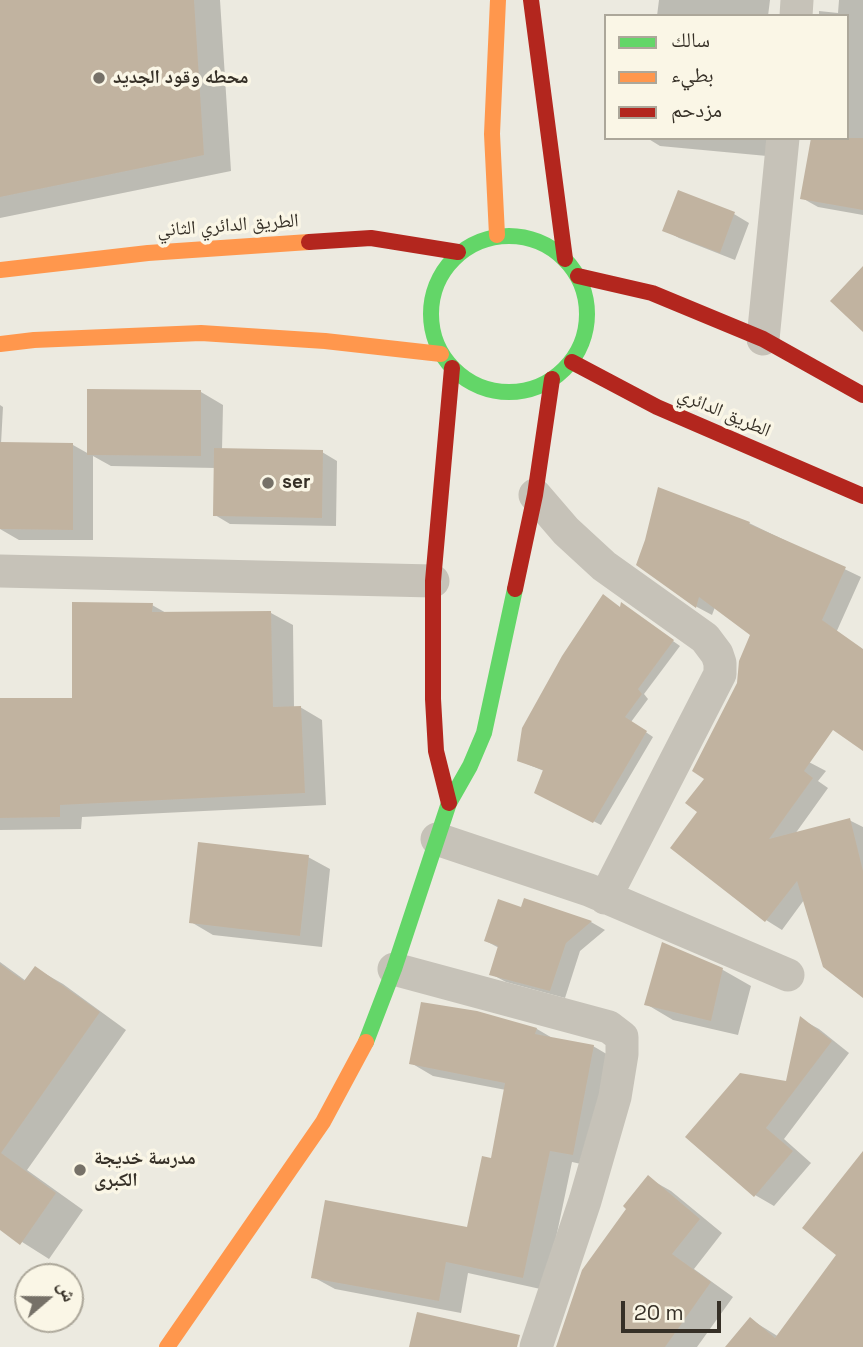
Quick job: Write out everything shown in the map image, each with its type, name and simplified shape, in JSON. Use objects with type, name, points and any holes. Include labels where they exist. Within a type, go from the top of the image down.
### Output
[{"type":"main road","points":[[497,235],[492,134],[498,0]]},
{"type":"main road","points":[[531,0],[565,258]]},
{"type":"main road","points":[[497,235],[534,238],[565,258],[578,276],[587,305],[585,335],[572,362],[552,379],[527,391],[500,392],[473,384],[452,368],[441,354],[431,328],[431,300],[440,274],[458,252],[477,241],[497,235]]},
{"type":"main road","name":"الطريق الدائري الثاني","points":[[0,270],[148,253],[371,238],[458,252]]},
{"type":"main road","points":[[578,276],[652,293],[763,339],[863,395]]},
{"type":"main road","points":[[0,344],[34,340],[201,333],[325,341],[441,354]]},
{"type":"main road","name":"الطريق الدائري","points":[[572,362],[657,407],[863,496]]},
{"type":"main road","points":[[449,803],[436,751],[433,712],[433,581],[452,368]]},
{"type":"main road","points":[[167,1347],[323,1122],[363,1049],[394,969],[449,803],[470,766],[484,733],[535,495],[552,379]]},
{"type":"street","points":[[763,339],[783,140]]},
{"type":"street","points":[[535,495],[566,531],[604,566],[705,638],[720,663],[720,674],[605,898]]},
{"type":"street","points":[[0,571],[433,581]]},
{"type":"street","points":[[437,839],[520,869],[573,884],[788,975]]},
{"type":"street","points":[[394,969],[609,1027],[622,1037],[615,1097],[585,1201],[536,1347]]},
{"type":"building","name":"محطه وقود الجديد","points":[[0,0],[194,0],[204,155],[0,197]]},
{"type":"building","points":[[863,138],[863,210],[800,199],[811,140]]},
{"type":"building","points":[[678,190],[735,212],[720,253],[662,231]]},
{"type":"building","points":[[863,266],[863,332],[830,301]]},
{"type":"building","points":[[87,389],[201,390],[201,456],[87,455]]},
{"type":"building","points":[[0,442],[73,443],[73,530],[0,529]]},
{"type":"building","name":"ser","points":[[214,448],[323,450],[322,518],[213,516]]},
{"type":"building","points":[[658,487],[750,522],[749,524],[846,567],[822,620],[863,649],[863,751],[833,730],[804,771],[813,778],[769,839],[850,818],[863,871],[863,998],[823,967],[797,881],[765,922],[670,848],[697,812],[685,803],[704,779],[692,771],[737,683],[739,661],[750,635],[699,597],[696,608],[636,565]]},
{"type":"building","points":[[603,594],[620,607],[621,602],[674,640],[638,689],[642,694],[625,717],[647,731],[593,823],[534,793],[543,770],[517,761],[522,728],[562,656]]},
{"type":"building","points":[[72,602],[153,603],[152,612],[271,611],[273,707],[301,706],[305,793],[60,805],[60,817],[0,818],[0,698],[72,698]]},
{"type":"building","points":[[198,842],[309,855],[300,936],[189,923]]},
{"type":"building","points":[[524,898],[592,921],[566,943],[550,991],[489,975],[498,946],[484,941],[498,899],[521,907]]},
{"type":"building","points":[[662,942],[723,968],[711,1021],[644,1005]]},
{"type":"building","points":[[0,964],[24,981],[35,966],[100,1012],[1,1153],[56,1193],[20,1245],[0,1230]]},
{"type":"building","points":[[421,1002],[477,1011],[537,1028],[535,1034],[594,1045],[573,1155],[550,1151],[523,1278],[446,1262],[439,1301],[311,1278],[325,1200],[467,1227],[482,1156],[491,1158],[505,1083],[409,1064]]},
{"type":"building","points":[[800,1016],[832,1041],[766,1128],[793,1151],[754,1197],[685,1137],[740,1073],[786,1081]]},
{"type":"building","points":[[863,1151],[863,1347],[725,1347],[750,1317],[775,1338],[836,1255],[802,1228]]},
{"type":"building","points":[[648,1175],[700,1219],[672,1254],[711,1282],[665,1347],[556,1347],[582,1270],[626,1209],[623,1206]]},
{"type":"building","points":[[417,1312],[520,1335],[517,1347],[409,1347]]},
{"type":"traffic: fast","points":[[509,236],[539,242],[564,259],[581,284],[587,314],[581,344],[564,369],[539,386],[509,392],[479,386],[454,369],[437,344],[431,314],[437,284],[454,259],[479,242],[509,236]]},
{"type":"traffic: fast","points":[[366,1042],[394,969],[449,803],[470,766],[484,733],[515,589]]},
{"type":"traffic: slow","points":[[497,235],[492,134],[498,0]]},
{"type":"traffic: slow","points":[[0,270],[148,253],[309,242]]},
{"type":"traffic: slow","points":[[0,344],[34,340],[201,333],[325,341],[441,354]]},
{"type":"traffic: slow","points":[[167,1347],[323,1122],[366,1042]]},
{"type":"traffic: jam","points":[[531,0],[565,259]]},
{"type":"traffic: jam","points":[[309,242],[371,238],[458,252]]},
{"type":"traffic: jam","points":[[578,276],[652,293],[763,339],[863,395]]},
{"type":"traffic: jam","points":[[572,362],[657,407],[863,496]]},
{"type":"traffic: jam","points":[[449,803],[436,751],[433,581],[452,368]]},
{"type":"traffic: jam","points":[[515,589],[535,495],[552,379]]},
{"type":"place","name":"محطه وقود الجديد","points":[[99,78]]},
{"type":"place","name":"ser","points":[[268,483]]},
{"type":"place","name":"مدرسة خديجة الكبرى","points":[[80,1170]]}]
